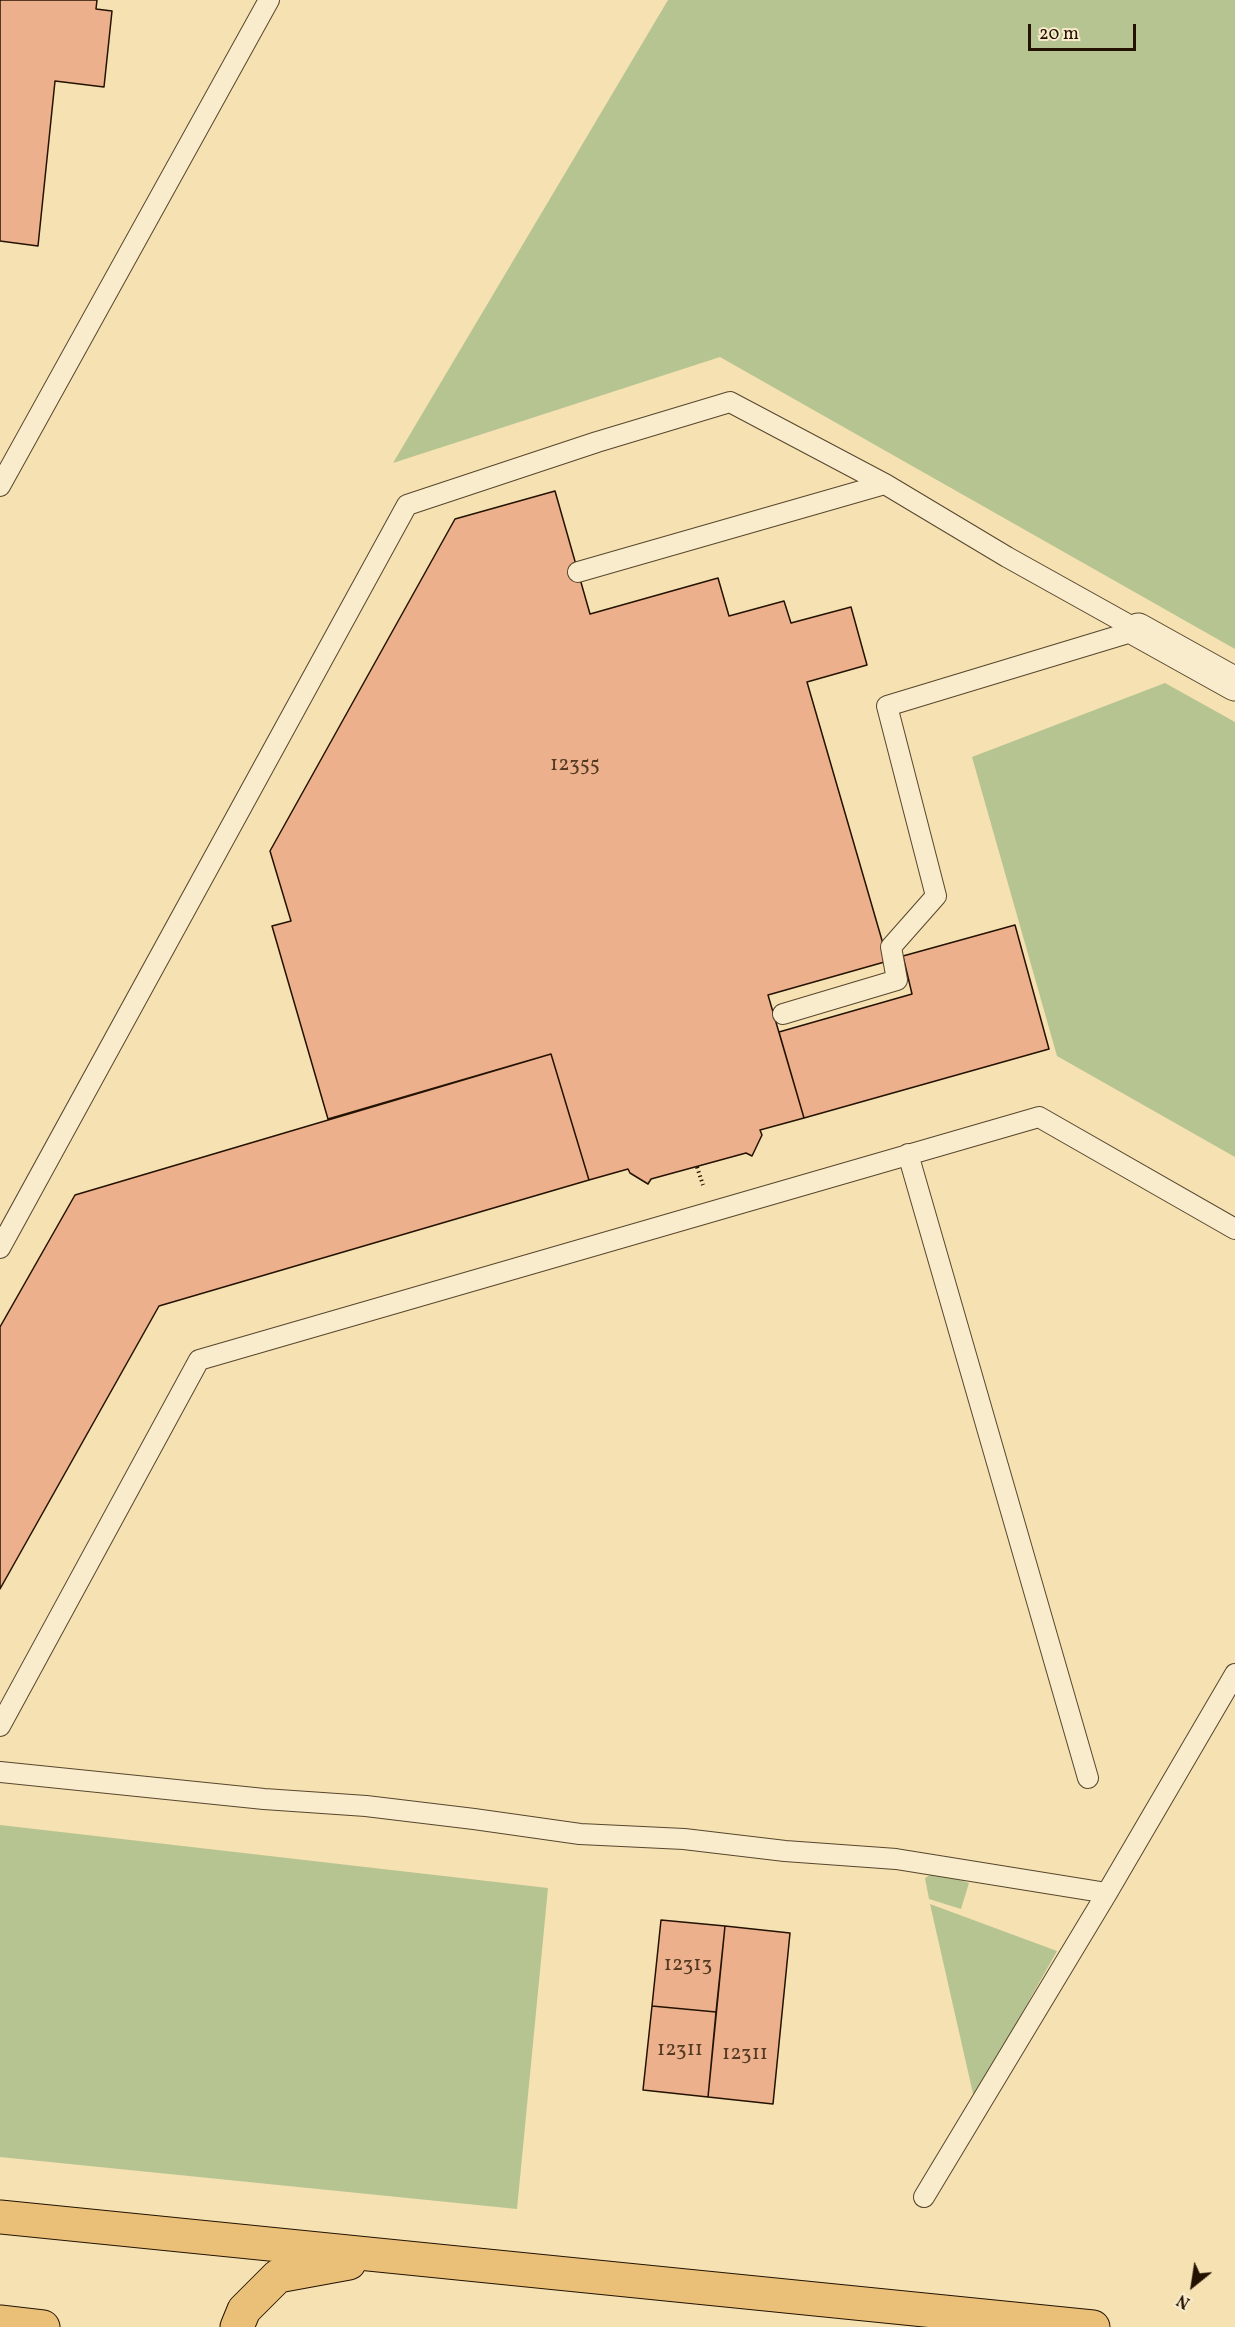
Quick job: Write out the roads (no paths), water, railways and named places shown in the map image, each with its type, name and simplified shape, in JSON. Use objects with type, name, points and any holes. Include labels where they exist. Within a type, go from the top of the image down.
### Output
[{"type":"highway","points":[[0,2217],[1093,2327]]},
{"type":"highway","points":[[237,2327],[244,2310],[278,2276],[386,2256]]},
{"type":"highway","points":[[0,2322],[43,2327]]},
{"type":"street","points":[[1138,630],[1235,684]]},
{"type":"lane","points":[[0,486],[269,0]]},
{"type":"lane","points":[[0,1248],[407,505],[597,442],[730,402],[885,484],[1007,557],[1138,630]]},
{"type":"lane","points":[[578,572],[885,484]]},
{"type":"lane","points":[[783,1014],[897,980],[891,947],[936,896],[887,706],[1138,630]]},
{"type":"lane","points":[[0,1726],[199,1360],[1039,1117],[1235,1229]]},
{"type":"lane","points":[[908,1154],[1088,1778]]},
{"type":"lane","points":[[924,2197],[1107,1893],[1235,1674]]},
{"type":"lane","points":[[0,1772],[264,1799],[366,1806],[474,1818],[580,1834],[684,1839],[786,1851],[896,1859],[1107,1893]]}]
